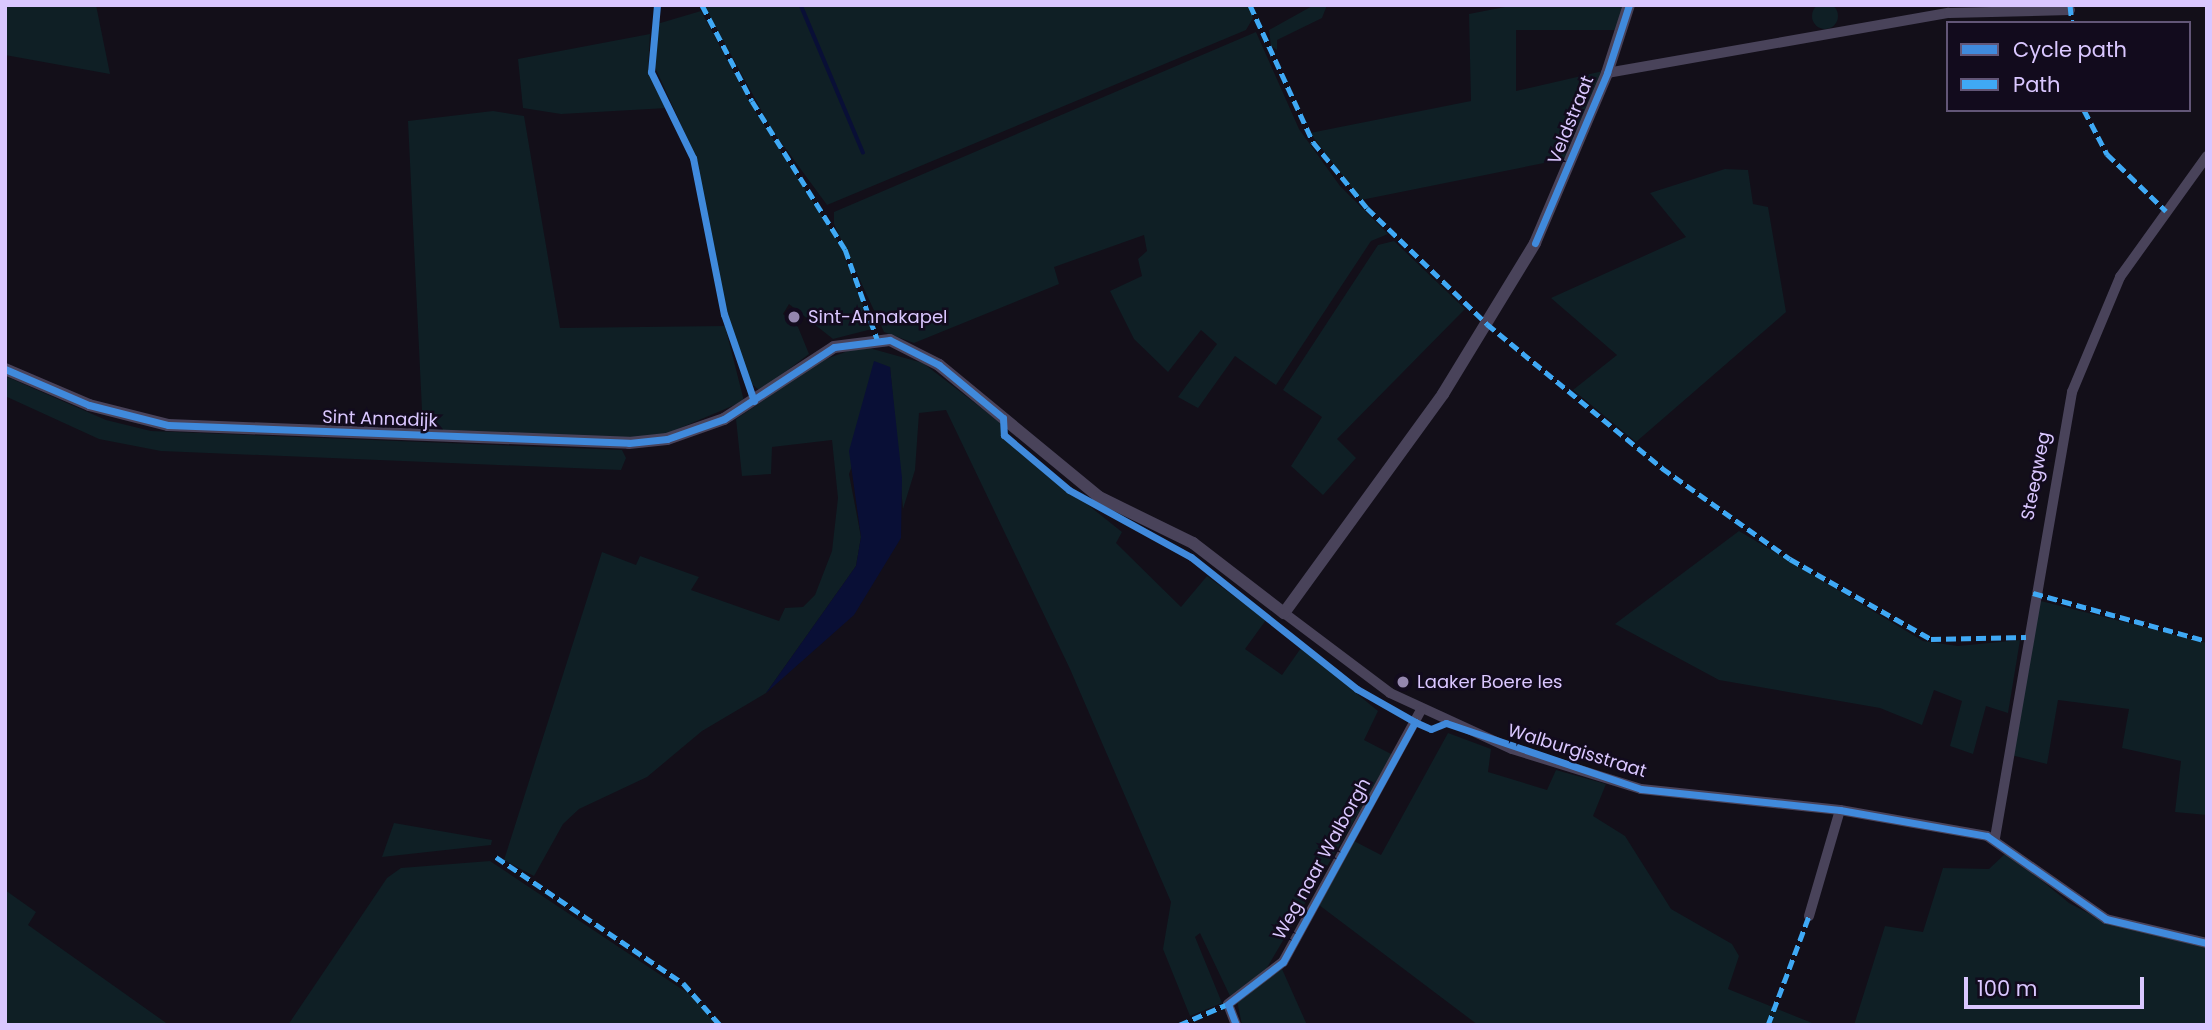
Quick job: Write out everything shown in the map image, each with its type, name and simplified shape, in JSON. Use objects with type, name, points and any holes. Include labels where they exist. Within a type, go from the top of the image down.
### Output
[{"type":"street","name":"Veldstraat","points":[[1284,613],[1487,324],[1535,243],[1607,74],[1629,5]]},
{"type":"street","points":[[1607,74],[1949,13],[2070,10]]},
{"type":"street","name":"Steegweg","points":[[1995,838],[2047,505],[2072,392],[2120,277],[2207,156]]},
{"type":"street","name":"Sint Annadijk","points":[[5,369],[126,417],[244,430],[650,442],[710,426],[754,401],[834,348],[877,339],[914,348],[1099,497],[1211,555],[1284,613]]},
{"type":"street","name":"Walburgisstraat","points":[[1284,613],[1352,669],[1421,710],[1512,749],[1641,789],[1840,810],[1995,838]]},
{"type":"street","name":"Weg naar Walborgh","points":[[1236,1025],[1228,1004],[1283,962],[1421,710]]},
{"type":"street","points":[[1809,916],[1840,810]]},
{"type":"street","points":[[1995,838],[2060,892],[2106,919],[2207,943]]},
{"type":"shaded area","points":[[1825,3],[1834,7],[1838,16],[1834,25],[1825,29],[1816,25],[1812,16],[1816,7]]},
{"type":"shaded area","points":[[5,5],[96,5],[110,74],[5,55]]},
{"type":"shaded area","points":[[704,5],[1247,5],[1253,18],[1246,30],[827,205],[772,130]]},
{"type":"shaded area","points":[[1314,5],[1327,5],[1322,18],[1277,40],[1277,50],[1271,46],[1269,30]]},
{"type":"shaded area","points":[[1515,5],[1624,5],[1617,30],[1516,30],[1516,91],[1603,71],[1569,158],[1361,200],[1310,133],[1471,101],[1469,14]]},
{"type":"shaded area","points":[[701,11],[750,103],[840,244],[872,329],[833,339],[789,304],[783,314],[798,327],[809,354],[760,391],[746,379],[722,295],[694,153],[653,63],[657,24]]},
{"type":"shaded area","points":[[1256,32],[1299,129],[1340,186],[1388,234],[1371,241],[1276,385],[1235,356],[1198,408],[1178,397],[1217,344],[1201,330],[1168,372],[1134,339],[1110,291],[1142,276],[1138,259],[1147,251],[1144,235],[1054,267],[1059,284],[914,343],[884,332],[834,224],[834,212]]},
{"type":"shaded area","points":[[650,34],[648,71],[667,108],[561,114],[523,108],[518,59]]},
{"type":"shaded area","points":[[493,111],[524,116],[560,328],[725,326],[744,401],[666,434],[634,438],[423,431],[408,121]]},
{"type":"shaded area","points":[[1725,169],[1748,170],[1753,204],[1768,207],[1786,312],[1636,442],[1573,390],[1617,355],[1551,298],[1686,237],[1650,193]]},
{"type":"shaded area","points":[[1394,241],[1465,309],[1337,439],[1356,458],[1323,495],[1291,466],[1322,417],[1283,390],[1378,245]]},
{"type":"shaded area","points":[[862,346],[923,363],[1002,424],[1005,439],[1122,532],[1116,543],[1181,607],[1207,576],[1266,620],[1245,649],[1282,675],[1301,648],[1378,711],[1364,740],[1393,755],[1265,971],[1230,996],[1200,933],[1195,937],[1222,1003],[1190,1016],[1163,949],[1171,902],[1070,669],[946,410],[919,413],[915,470],[903,509],[890,367],[849,474],[861,537],[856,566],[766,693],[702,731],[647,777],[579,809],[563,824],[534,876],[504,860],[602,552],[636,565],[640,556],[699,577],[691,590],[779,621],[785,608],[803,607],[815,595],[832,551],[838,498],[832,440],[772,447],[771,474],[742,476],[736,419],[823,360]]},
{"type":"shaded area","points":[[874,361],[890,367],[902,478],[901,538],[854,615],[766,693],[856,566],[861,537],[849,451]]},
{"type":"shaded area","points":[[5,376],[106,420],[151,431],[622,450],[626,458],[621,470],[161,451],[99,439],[5,396]]},
{"type":"shaded area","points":[[1739,531],[1923,641],[1958,646],[2020,640],[2008,713],[1986,706],[1973,754],[1950,746],[1962,701],[1934,690],[1922,725],[1880,708],[1719,680],[1615,624]]},
{"type":"shaded area","points":[[2037,600],[2207,643],[2207,815],[2175,812],[2181,761],[2122,748],[2129,709],[2058,700],[2047,764],[2011,755]]},
{"type":"shaded area","points":[[1448,733],[1491,749],[1488,772],[1547,790],[1556,770],[1606,784],[1593,816],[1625,836],[1671,909],[1732,944],[1739,956],[1728,989],[1817,1025],[1478,1025],[1319,905],[1354,841],[1381,855]]},
{"type":"shaded area","points":[[394,823],[492,840],[491,845],[382,857]]},
{"type":"shaded area","points":[[2007,852],[2069,903],[2109,924],[2207,948],[2207,1025],[1854,1025],[1885,926],[1923,932],[1943,868],[1989,869]]},
{"type":"shaded area","points":[[490,861],[698,1000],[715,1025],[288,1025],[387,878],[401,868]]},
{"type":"shaded area","points":[[5,890],[36,912],[28,925],[169,1025],[5,1025]]},
{"type":"shaded area","points":[[1282,969],[1307,1025],[1242,1025],[1237,1001]]},
{"type":"waterway","points":[[801,5],[863,152]]},
{"type":"marked path","points":[[702,5],[752,101],[845,249],[877,339]]},
{"type":"marked path","points":[[1250,5],[1313,142],[1367,208],[1487,324],[1662,468],[1790,559],[1931,639],[2026,637]]},
{"type":"marked path","points":[[2070,5],[2072,21]]},
{"type":"marked path","points":[[2085,112],[2107,154],[2166,211]]},
{"type":"marked path","points":[[2033,593],[2207,641]]},
{"type":"marked path","points":[[496,857],[683,983],[720,1025]]},
{"type":"marked path","points":[[1768,1025],[1809,916]]},
{"type":"marked path","points":[[1179,1025],[1228,1004]]},
{"type":"cycle path","points":[[657,5],[651,72],[693,158],[724,314],[754,401]]},
{"type":"cycle path","points":[[1535,243],[1607,73],[1629,5]]},
{"type":"cycle path","points":[[5,369],[89,405],[168,425],[629,443],[667,439],[724,419],[834,347],[890,340],[939,365],[1003,418],[1004,435],[1069,490],[1191,557],[1357,689],[1415,722],[1431,729],[1446,723],[1641,789],[1840,810],[1987,836],[2106,919],[2207,943]]},
{"type":"cycle path","points":[[1236,1025],[1228,1004],[1283,962],[1415,722]]},
{"type":"place","name":"Sint-Annakapel","points":[[794,317]]},
{"type":"place","name":"Laaker Boere Ies","points":[[1403,682]]}]
